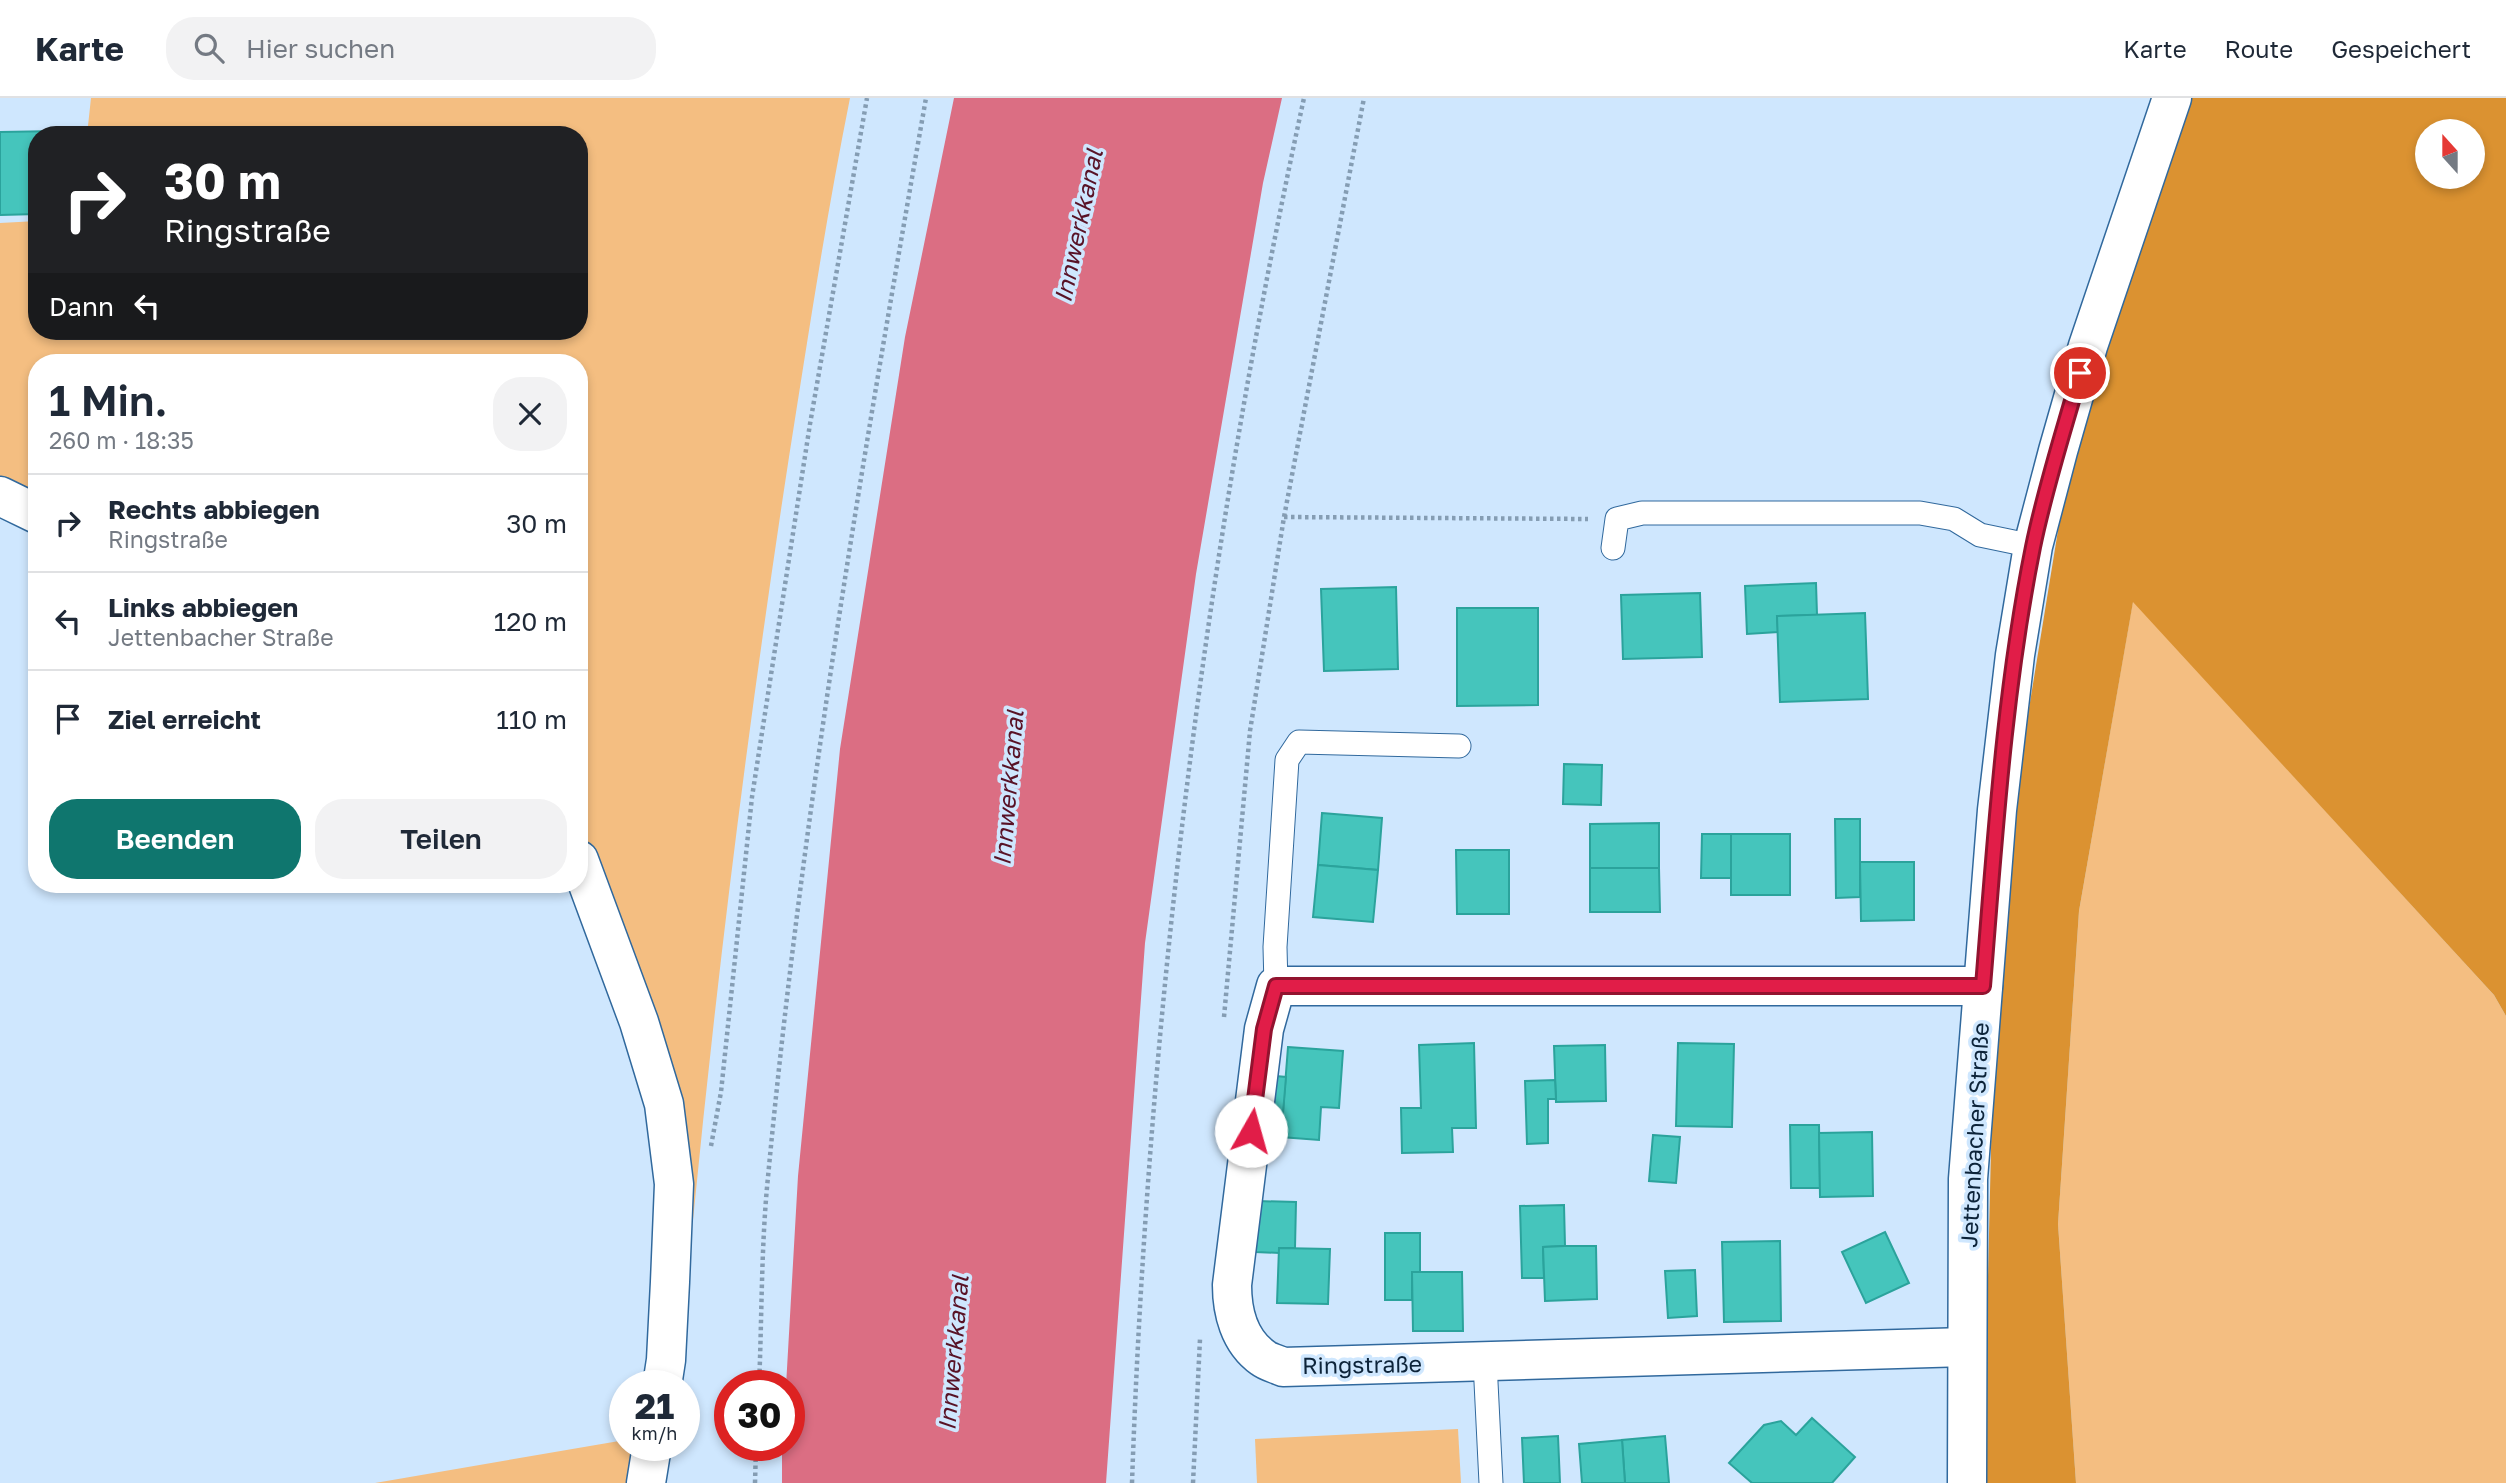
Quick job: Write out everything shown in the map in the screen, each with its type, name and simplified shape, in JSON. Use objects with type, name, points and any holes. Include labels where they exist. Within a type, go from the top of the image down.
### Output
[{"type":"street","name":"Jettenbacher Straße","points":[[1967,1483],[1968,1179],[1997,810],[2014,655],[2033,546],[2088,346],[2172,98]]},
{"type":"street","points":[[0,496],[28,510]]},
{"type":"street","points":[[588,884],[639,1022],[664,1104],[674,1184],[663,1370]]},
{"type":"street","points":[[1276,986],[1983,986]]},
{"type":"street","name":"Ringstraße","points":[[1276,986],[1264,1029],[1232,1284],[1232,1310],[1243,1336],[1262,1358],[1283,1367],[1966,1347]]},
{"type":"street","points":[[646,1483],[650,1461]]},
{"type":"lane","points":[[1613,548],[1617,519],[1642,513],[1920,513],[1954,519],[1980,535],[2033,546]]},
{"type":"lane","points":[[1276,986],[1275,947],[1287,760],[1298,742],[1459,746]]},
{"type":"lane","points":[[1485,1362],[1491,1483]]},
{"type":"path","points":[[708,1160],[721,1091],[752,797],[810,424],[867,98]]},
{"type":"path","points":[[760,1370],[767,1180],[810,805],[868,433],[926,98]]},
{"type":"path","points":[[1132,1483],[1137,1337],[1162,1018],[1202,661],[1272,246],[1304,98]]},
{"type":"path","points":[[1284,517],[1617,519]]},
{"type":"path","points":[[755,1483],[756,1461]]},
{"type":"shaded area","points":[[91,98],[850,98],[810,322],[761,648],[724,933],[693,1220],[685,1220],[588,848],[588,354],[28,354],[28,497],[0,480],[0,223],[28,221],[28,340],[588,340],[588,126],[88,126]]},
{"type":"shaded area","points":[[2190,98],[2506,98],[2506,1016],[2494,995],[2133,602],[2079,911],[2058,1224],[2076,1483],[1985,1483],[1992,1107],[2018,776],[2061,512],[2120,294]]},
{"type":"shaded area","points":[[2133,601],[2494,995],[2506,1016],[2506,1483],[2076,1483],[2058,1224],[2079,911]]},
{"type":"shaded area","points":[[1458,1429],[1461,1483],[1257,1483],[1255,1439]]},
{"type":"shaded area","points":[[609,1443],[609,1461],[635,1461],[633,1483],[375,1483]]},
{"type":"water","name":"Innwerkkanal","points":[[954,98],[1282,98],[1263,183],[1196,574],[1145,943],[1106,1483],[782,1483],[782,1461],[805,1461],[805,1370],[787,1370],[798,1176],[840,749],[905,337]]},
{"type":"building","points":[[0,132],[28,132],[28,214],[0,215]]},
{"type":"building","points":[[1816,583],[1817,615],[1777,616],[1778,632],[1747,634],[1745,586]]},
{"type":"building","points":[[1396,587],[1398,669],[1324,671],[1321,589]]},
{"type":"building","points":[[1700,593],[1702,657],[1623,659],[1621,595]]},
{"type":"building","points":[[1457,608],[1538,608],[1538,705],[1457,706]]},
{"type":"building","points":[[1865,613],[1868,699],[1780,702],[1777,616]]},
{"type":"building","points":[[1564,764],[1602,765],[1601,805],[1563,804]]},
{"type":"building","points":[[1322,813],[1382,818],[1378,870],[1318,865]]},
{"type":"building","points":[[1835,819],[1860,819],[1860,897],[1836,898]]},
{"type":"building","points":[[1659,823],[1659,868],[1590,868],[1590,824]]},
{"type":"building","points":[[1702,834],[1731,834],[1731,878],[1701,878]]},
{"type":"building","points":[[1731,834],[1790,834],[1790,895],[1731,895]]},
{"type":"building","points":[[1456,850],[1509,850],[1509,914],[1457,914]]},
{"type":"building","points":[[1860,862],[1914,862],[1914,920],[1861,921]]},
{"type":"building","points":[[1318,865],[1378,870],[1373,922],[1313,917]]},
{"type":"building","points":[[1590,868],[1659,868],[1660,912],[1590,912]]},
{"type":"building","points":[[1474,1043],[1476,1128],[1452,1128],[1453,1152],[1402,1153],[1401,1108],[1421,1108],[1419,1045]]},
{"type":"building","points":[[1678,1043],[1734,1044],[1732,1127],[1676,1126]]},
{"type":"building","points":[[1605,1045],[1606,1101],[1556,1102],[1554,1046]]},
{"type":"building","points":[[1288,1047],[1343,1051],[1339,1108],[1321,1107],[1319,1140],[1281,1137]]},
{"type":"building","points":[[1266,1075],[1286,1077],[1280,1149],[1260,1147]]},
{"type":"building","points":[[1555,1080],[1556,1099],[1548,1099],[1548,1143],[1527,1144],[1525,1081]]},
{"type":"building","points":[[1790,1125],[1819,1125],[1820,1188],[1791,1188]]},
{"type":"building","points":[[1872,1132],[1873,1196],[1820,1197],[1819,1133]]},
{"type":"building","points":[[1653,1135],[1680,1137],[1676,1183],[1649,1181]]},
{"type":"building","points":[[1257,1201],[1296,1202],[1295,1248],[1279,1248],[1279,1253],[1256,1252]]},
{"type":"building","points":[[1564,1205],[1565,1246],[1543,1247],[1544,1278],[1522,1278],[1520,1206]]},
{"type":"building","points":[[1885,1232],[1909,1283],[1866,1303],[1842,1252]]},
{"type":"building","points":[[1385,1233],[1420,1233],[1420,1272],[1412,1272],[1412,1300],[1385,1300]]},
{"type":"building","points":[[1780,1241],[1781,1321],[1724,1322],[1722,1242]]},
{"type":"building","points":[[1596,1246],[1597,1299],[1545,1301],[1543,1247]]},
{"type":"building","points":[[1279,1248],[1330,1249],[1328,1304],[1277,1303]]},
{"type":"building","points":[[1695,1270],[1697,1316],[1668,1318],[1665,1271]]},
{"type":"building","points":[[1412,1272],[1462,1272],[1463,1331],[1413,1331]]},
{"type":"building","points":[[1812,1418],[1855,1457],[1832,1483],[1752,1483],[1729,1463],[1764,1425],[1781,1421],[1796,1435]]},
{"type":"building","points":[[1558,1436],[1560,1483],[1524,1483],[1522,1438]]},
{"type":"building","points":[[1665,1436],[1669,1483],[1625,1483],[1622,1440]]},
{"type":"building","points":[[1622,1440],[1625,1483],[1582,1483],[1579,1444]]},
{"type":"route","points":[[1251,1131],[1264,1029],[1276,986],[1983,986],[1997,810],[2014,655],[2033,546],[2080,373]]}]
